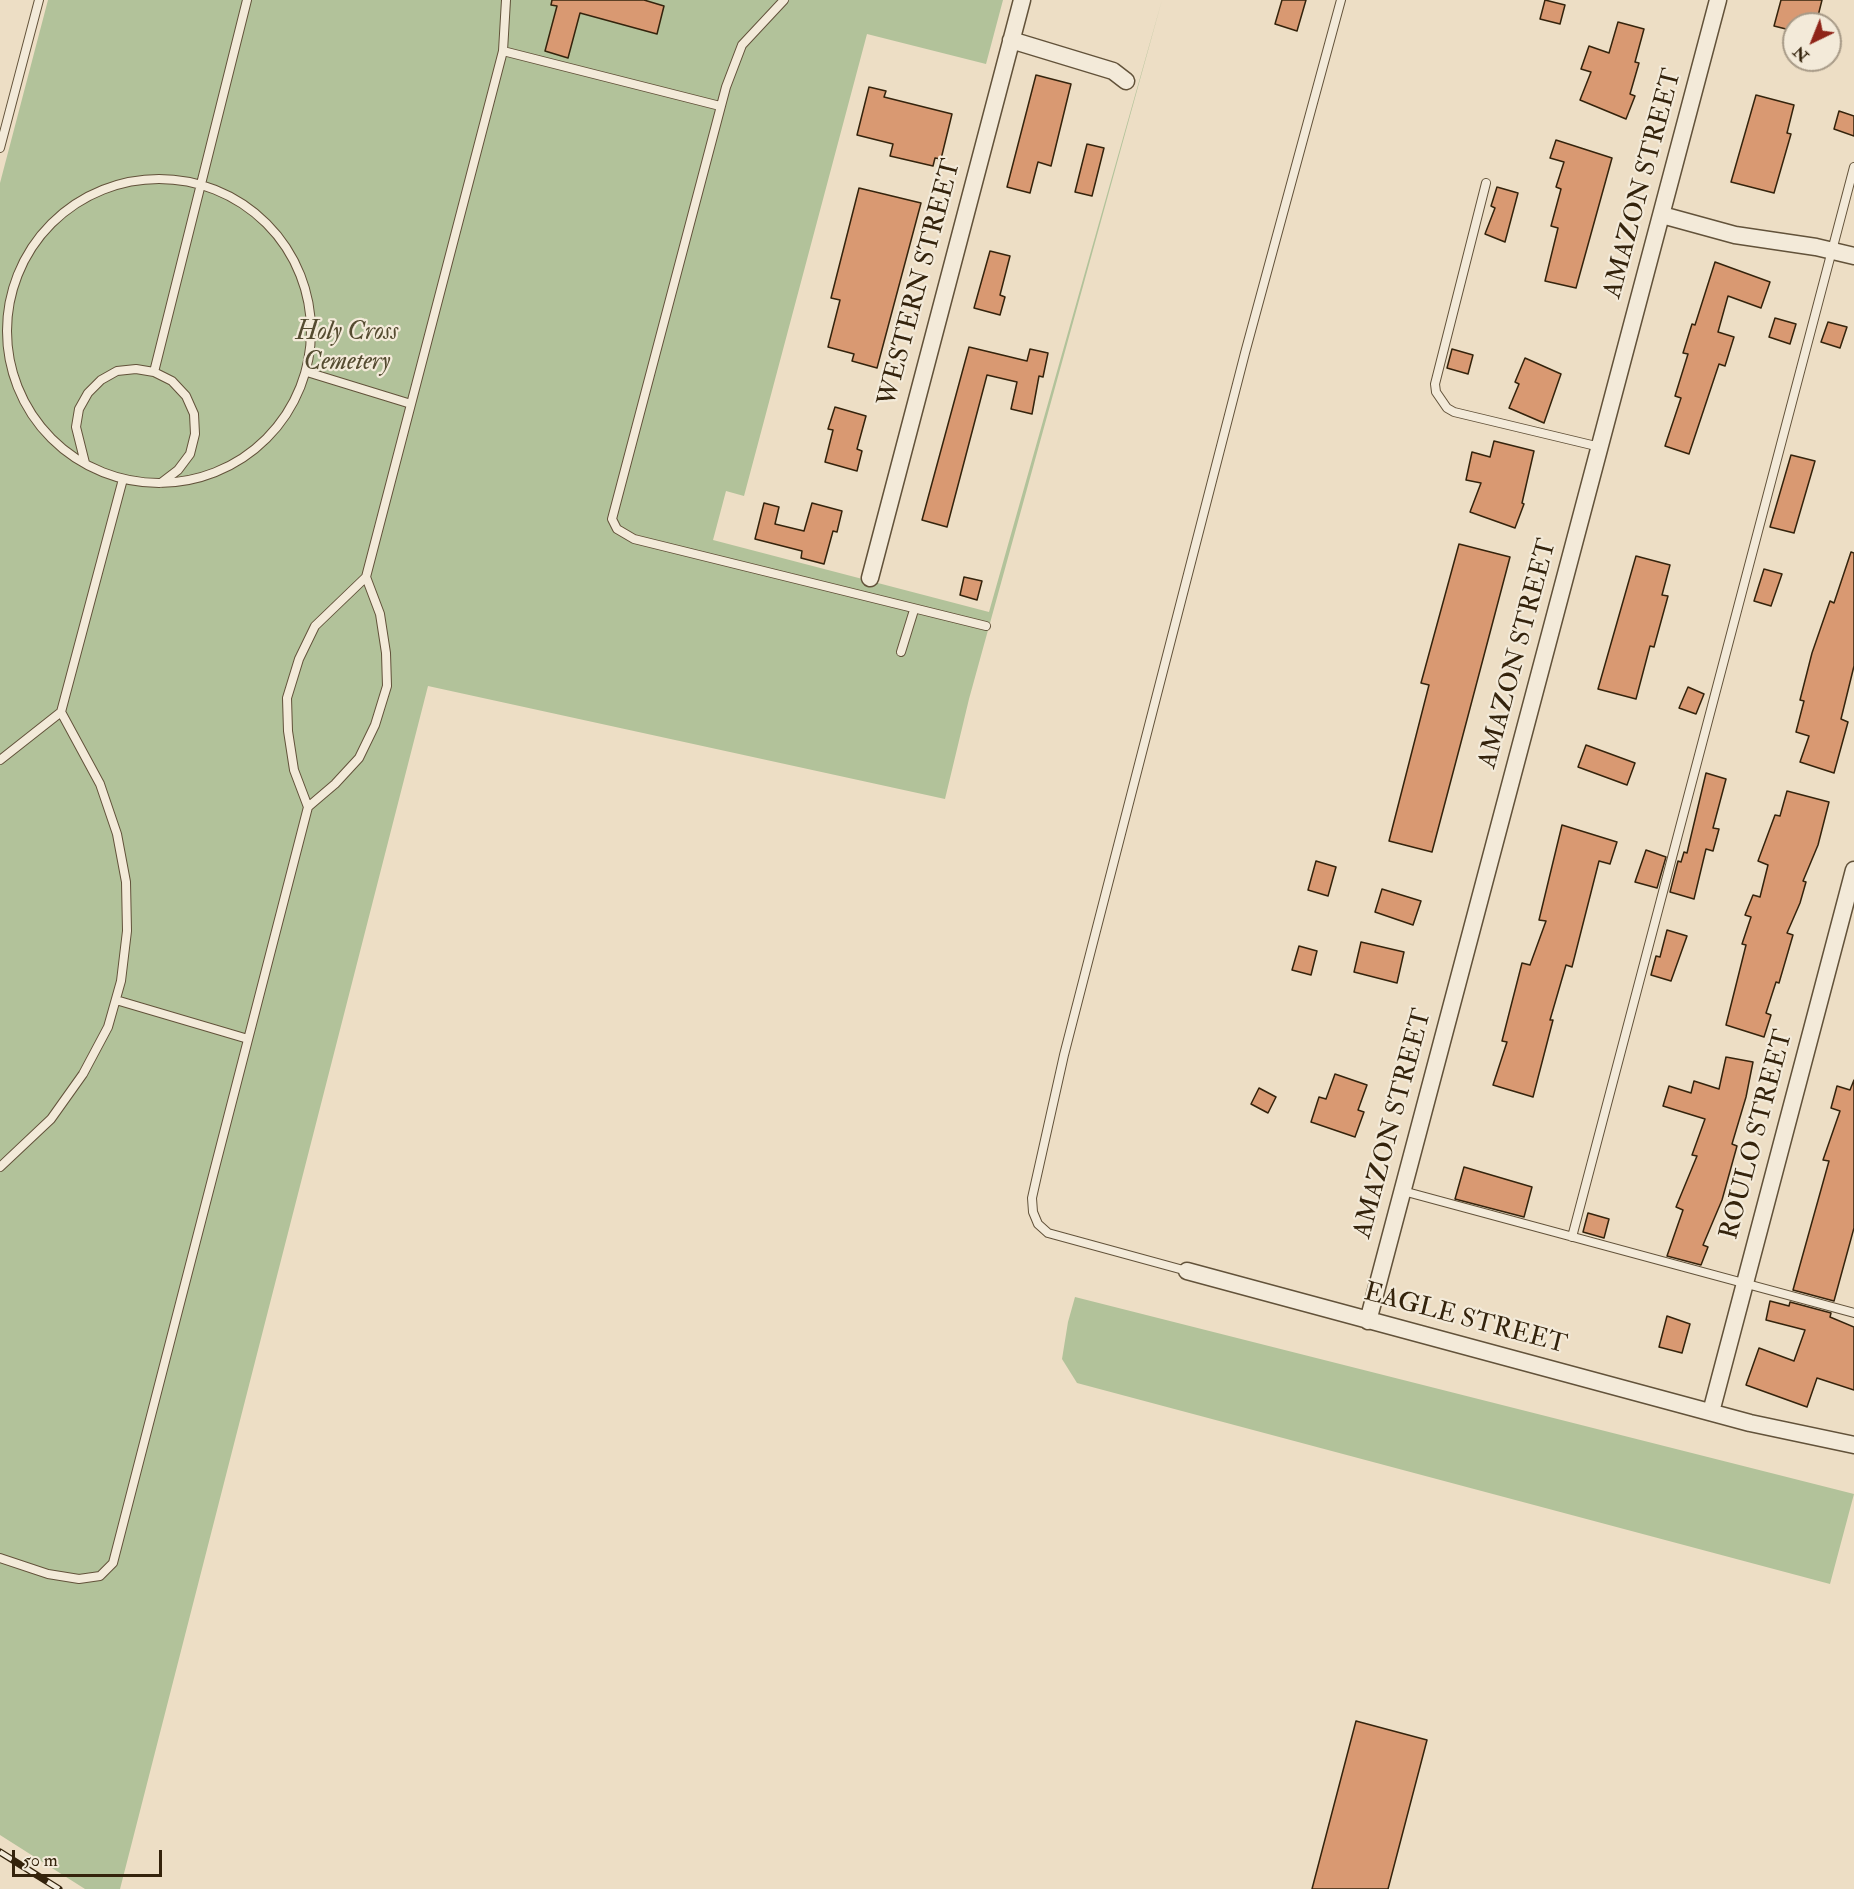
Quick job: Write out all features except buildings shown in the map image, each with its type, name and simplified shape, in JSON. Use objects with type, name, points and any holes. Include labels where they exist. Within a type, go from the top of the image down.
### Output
[{"type":"street","name":"WESTERN STREET","points":[[870,578],[1022,0]]},
{"type":"street","name":"AMAZON STREET","points":[[1368,1321],[1719,0]]},
{"type":"street","points":[[1011,40],[1113,71],[1126,81]]},
{"type":"street","points":[[1662,215],[1735,235],[1854,256]]},
{"type":"street","name":"ROULO STREET","points":[[1711,1412],[1854,870]]},
{"type":"street","name":"EAGLE STREET","points":[[1188,1271],[1711,1412],[1854,1445]]},
{"type":"lane","points":[[0,148],[39,0]]},
{"type":"lane","points":[[154,372],[247,0]]},
{"type":"lane","points":[[308,807],[294,770],[288,731],[287,698],[299,659],[315,626],[366,577],[503,51],[506,0]]},
{"type":"lane","points":[[784,0],[742,45],[720,106],[612,519],[617,529],[634,539],[986,626]]},
{"type":"lane","name":"EAGLE STREET","points":[[1188,1271],[1048,1233],[1038,1224],[1033,1212],[1032,1198],[1064,1055],[1242,364],[1341,0]]},
{"type":"lane","points":[[503,51],[720,106]]},
{"type":"lane","points":[[1572,1237],[1854,167]]},
{"type":"lane","points":[[158,178],[200,184],[243,204],[279,236],[302,277],[312,324],[307,372],[291,410],[264,443],[230,467],[190,481],[161,483],[123,479],[85,463],[65,450],[36,420],[16,384],[7,343],[10,301],[23,262],[47,227],[79,201],[117,184],[158,178]]},
{"type":"lane","points":[[1486,183],[1435,384],[1436,392],[1447,408],[1454,412],[1600,447]]},
{"type":"lane","points":[[85,463],[76,427],[79,409],[88,393],[101,380],[117,371],[136,369],[154,372],[172,381],[186,396],[194,414],[195,435],[189,454],[178,470],[161,483]]},
{"type":"lane","points":[[307,372],[411,404]]},
{"type":"lane","points":[[0,760],[61,712],[123,479]]},
{"type":"lane","points":[[0,1558],[48,1574],[79,1579],[100,1576],[113,1563],[308,807],[335,784],[359,758],[375,725],[387,686],[386,653],[380,614],[366,577]]},
{"type":"lane","points":[[901,652],[914,610]]},
{"type":"lane","points":[[0,1167],[51,1119],[83,1074],[108,1027],[122,981],[127,931],[126,882],[117,834],[100,784],[61,712]]},
{"type":"lane","points":[[116,1000],[248,1039]]},
{"type":"lane","points":[[1403,1191],[1854,1313]]},
{"type":"green space","name":"Holy Cross Cemetery","points":[[48,0],[1003,0],[986,64],[867,34],[744,496],[726,491],[713,540],[989,612],[1162,0],[969,699],[945,799],[428,686],[120,1889],[85,1889],[0,1835],[0,183]]},
{"type":"green space","points":[[1075,1297],[1854,1494],[1830,1584],[1077,1383],[1062,1359]]},
{"type":"railway","points":[[0,1852],[59,1889]]}]
